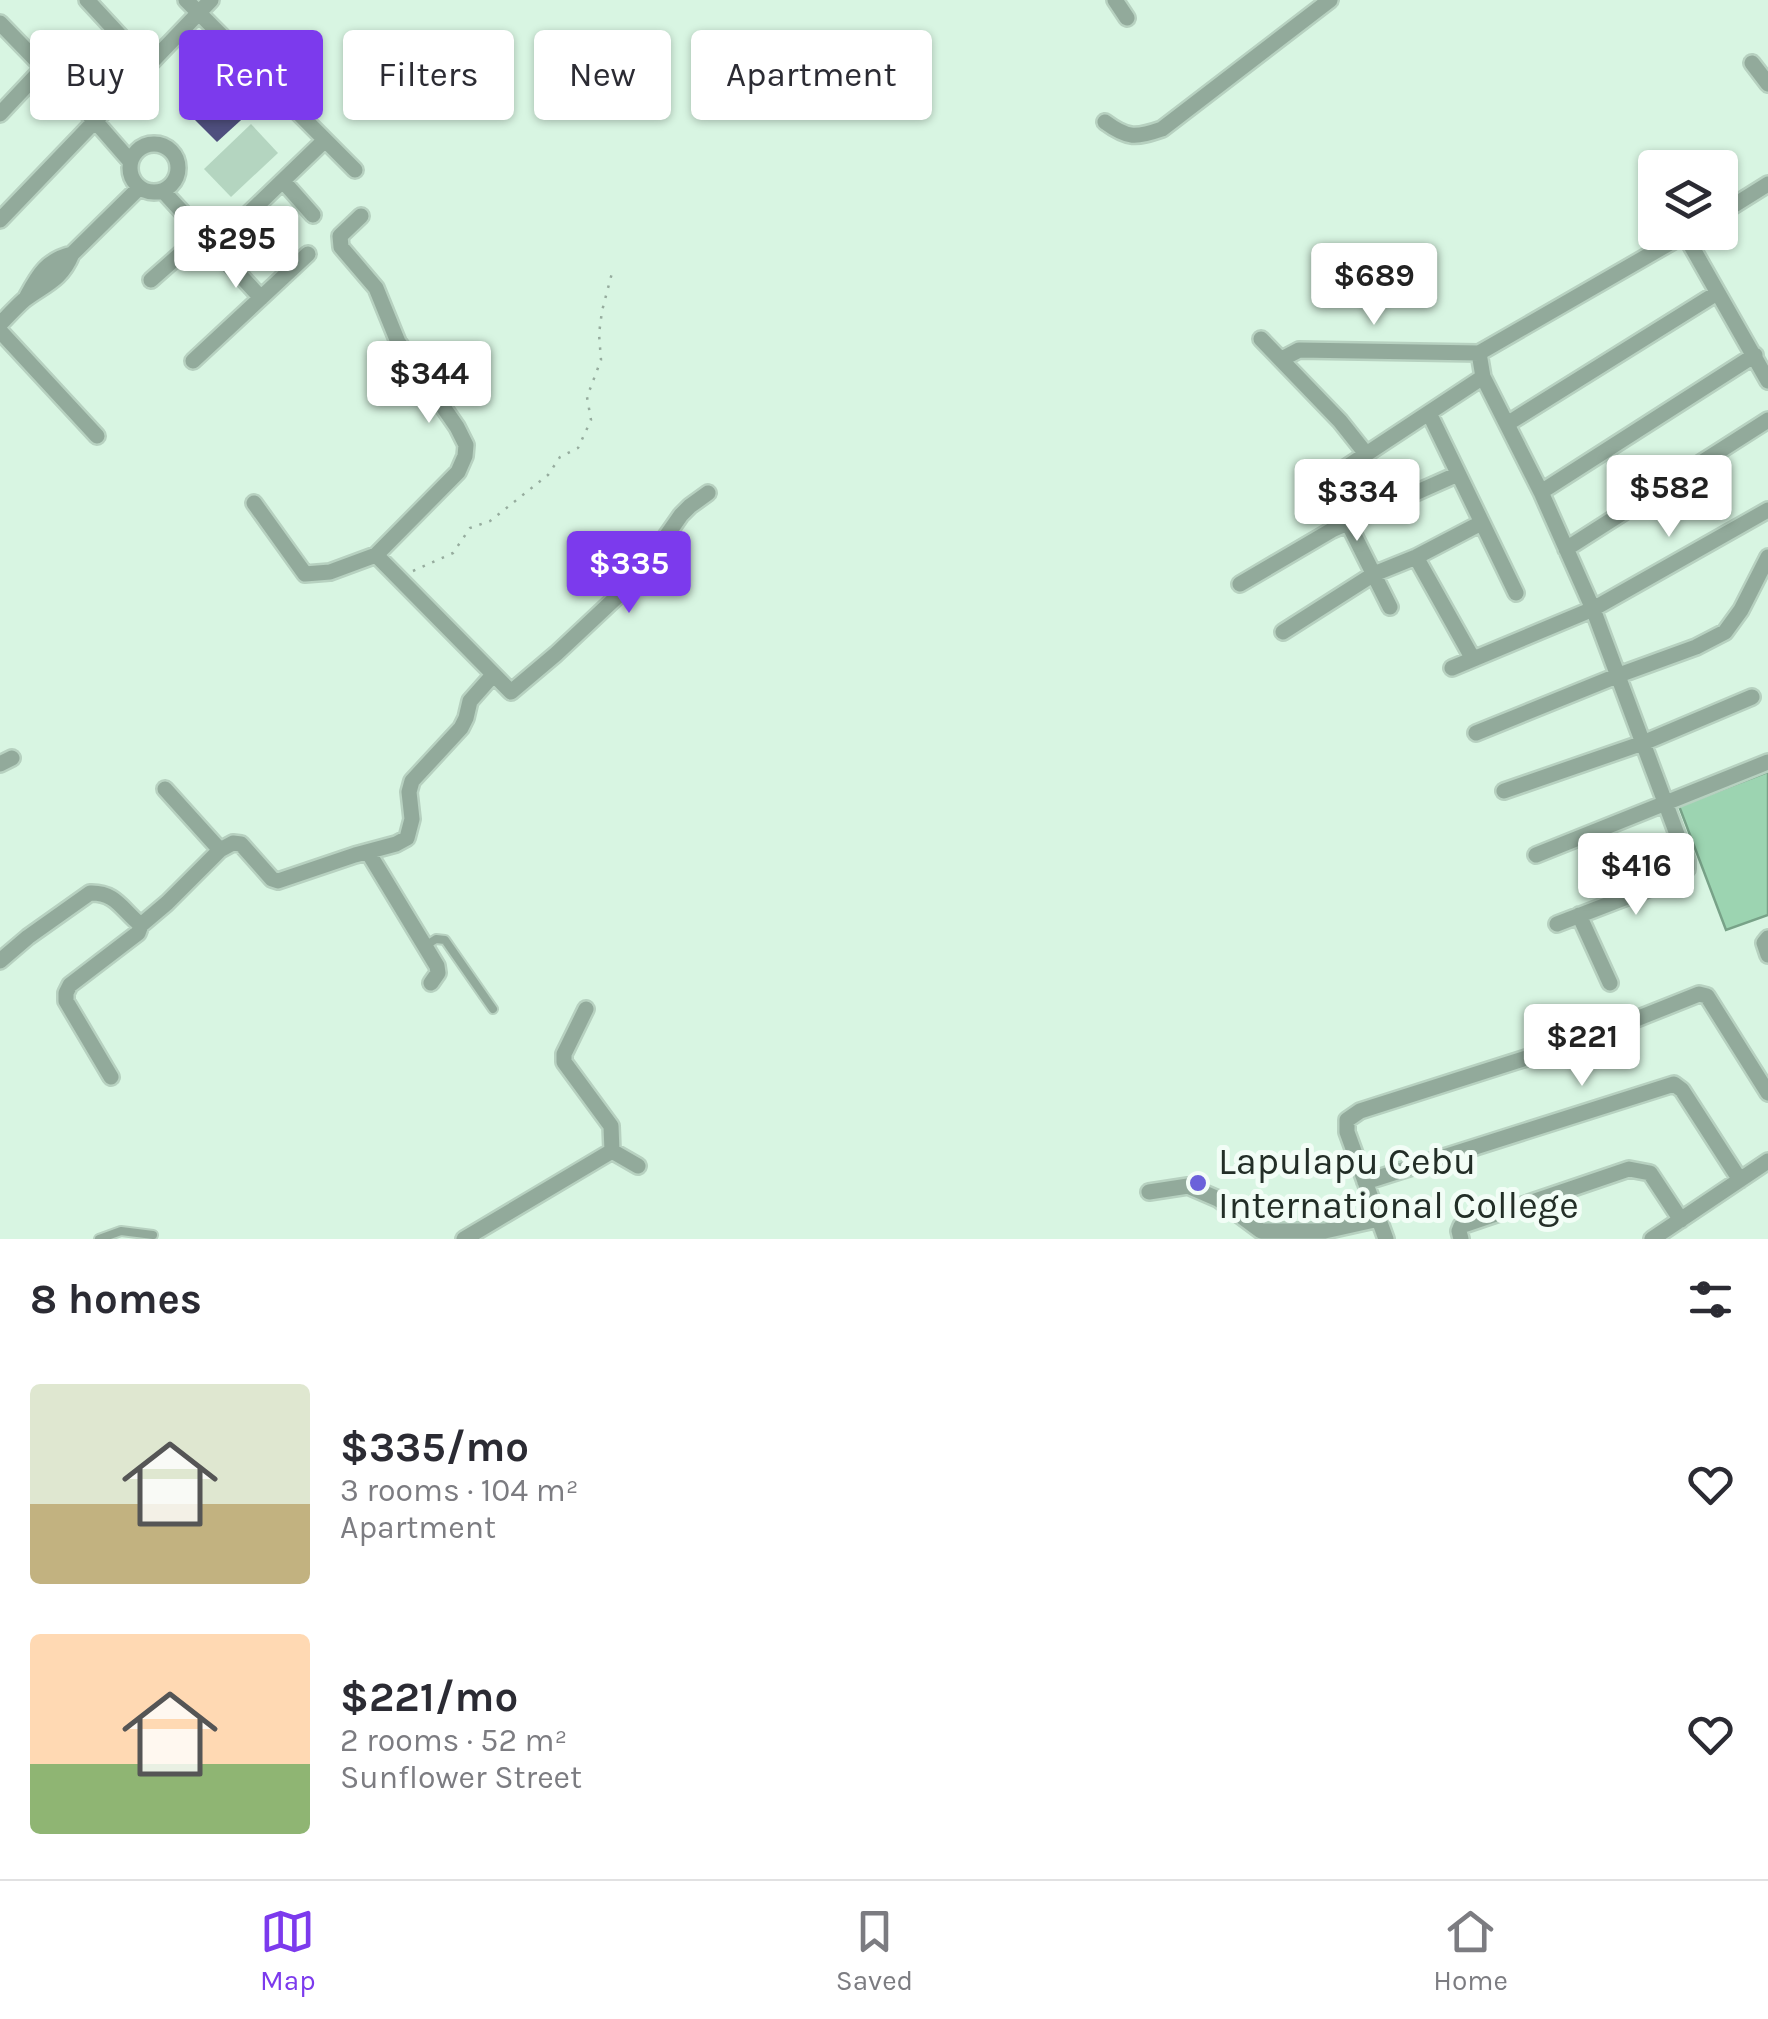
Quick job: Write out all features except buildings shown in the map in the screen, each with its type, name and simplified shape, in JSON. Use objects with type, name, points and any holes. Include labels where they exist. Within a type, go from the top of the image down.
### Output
[{"type":"street","points":[[87,0],[115,30]]},
{"type":"street","points":[[186,0],[354,170]]},
{"type":"street","points":[[159,55],[211,0]]},
{"type":"street","points":[[1115,0],[1127,18]]},
{"type":"street","points":[[1105,122],[1136,137],[1162,129],[1330,0]]},
{"type":"street","points":[[0,23],[30,54]]},
{"type":"street","points":[[1752,64],[1768,84]]},
{"type":"street","points":[[0,114],[30,83]]},
{"type":"street","points":[[0,220],[96,122],[130,161],[131,176],[140,188],[163,191],[175,183],[180,169],[176,155],[165,145],[151,143],[138,149],[130,161]]},
{"type":"street","points":[[151,280],[283,181],[325,140]]},
{"type":"street","points":[[283,181],[313,216]]},
{"type":"street","points":[[1738,203],[1768,184]]},
{"type":"street","points":[[97,436],[0,328],[25,300],[58,278],[72,254],[140,188]]},
{"type":"street","points":[[163,191],[261,298]]},
{"type":"street","points":[[254,503],[305,574],[330,572],[376,554],[458,472],[465,456],[466,446],[457,427],[398,342],[376,288],[341,247],[340,236],[362,216]]},
{"type":"street","points":[[1282,359],[1299,350],[1479,353],[1659,250]]},
{"type":"street","points":[[1695,250],[1768,380]]},
{"type":"street","points":[[193,360],[308,254]]},
{"type":"street","points":[[1507,424],[1717,293]]},
{"type":"street","points":[[1261,339],[1367,455]]},
{"type":"street","points":[[1479,353],[1483,377],[1541,492],[1593,609],[1688,861],[1687,869],[1679,877],[1557,924]]},
{"type":"street","points":[[1541,492],[1755,354]]},
{"type":"street","points":[[1390,607],[1347,523],[1331,481],[1483,377]]},
{"type":"street","points":[[1429,413],[1516,593]]},
{"type":"street","points":[[1566,549],[1768,420]]},
{"type":"street","points":[[1240,584],[1347,523],[1458,474]]},
{"type":"street","points":[[376,554],[511,692],[637,578],[681,515],[708,493]]},
{"type":"street","points":[[1452,668],[1593,609],[1768,510]]},
{"type":"street","points":[[1283,632],[1374,574],[1481,523]]},
{"type":"street","points":[[1416,557],[1473,659]]},
{"type":"street","points":[[1476,733],[1696,648],[1725,632],[1768,557]]},
{"type":"street","points":[[111,1077],[66,1000],[70,984],[132,939],[141,924],[220,850],[233,843],[241,844],[278,881],[407,838],[412,819],[412,781],[461,728],[470,701],[493,675]]},
{"type":"street","points":[[1504,792],[1644,743],[1752,697]]},
{"type":"street","points":[[1536,855],[1768,762]]},
{"type":"street","points":[[164,788],[220,850]]},
{"type":"street","points":[[368,852],[438,966],[432,983]]},
{"type":"street","points":[[0,961],[28,936],[90,893],[111,896],[141,924]]},
{"type":"street","points":[[1579,916],[1610,983]]},
{"type":"street","points":[[1768,938],[1764,942],[1768,955]]},
{"type":"street","points":[[1386,1239],[1347,1132],[1348,1120],[1360,1111],[1586,1039],[1699,994],[1707,996],[1768,1094]]},
{"type":"street","points":[[586,1009],[564,1054],[564,1062],[611,1126],[612,1151]]},
{"type":"street","points":[[1366,1182],[1674,1084],[1682,1090],[1740,1180]]},
{"type":"street","points":[[612,1151],[638,1166]]},
{"type":"street","points":[[464,1239],[482,1234],[612,1151]]},
{"type":"street","points":[[1652,1239],[1768,1161]]},
{"type":"street","points":[[1461,1239],[1461,1226],[1630,1169],[1650,1173],[1680,1220]]},
{"type":"street","points":[[1149,1192],[1188,1186],[1218,1198],[1262,1230],[1326,1230],[1379,1219]]},
{"type":"lane","points":[[425,946],[436,939],[446,940],[493,1009]]},
{"type":"lane","points":[[99,1239],[121,1231],[152,1235]]},
{"type":"path","points":[[398,577],[453,553],[470,528],[490,521],[548,475],[560,456],[578,448],[591,420],[587,396],[602,360],[599,334],[613,268]]},
{"type":"shaded area","points":[[251,124],[278,153],[231,197],[204,169]]},
{"type":"shaded area","points":[[1768,772],[1768,915],[1726,930],[1679,806]]},
{"type":"place","name":"Lapulapu Cebu International College","points":[[1198,1183]]}]
